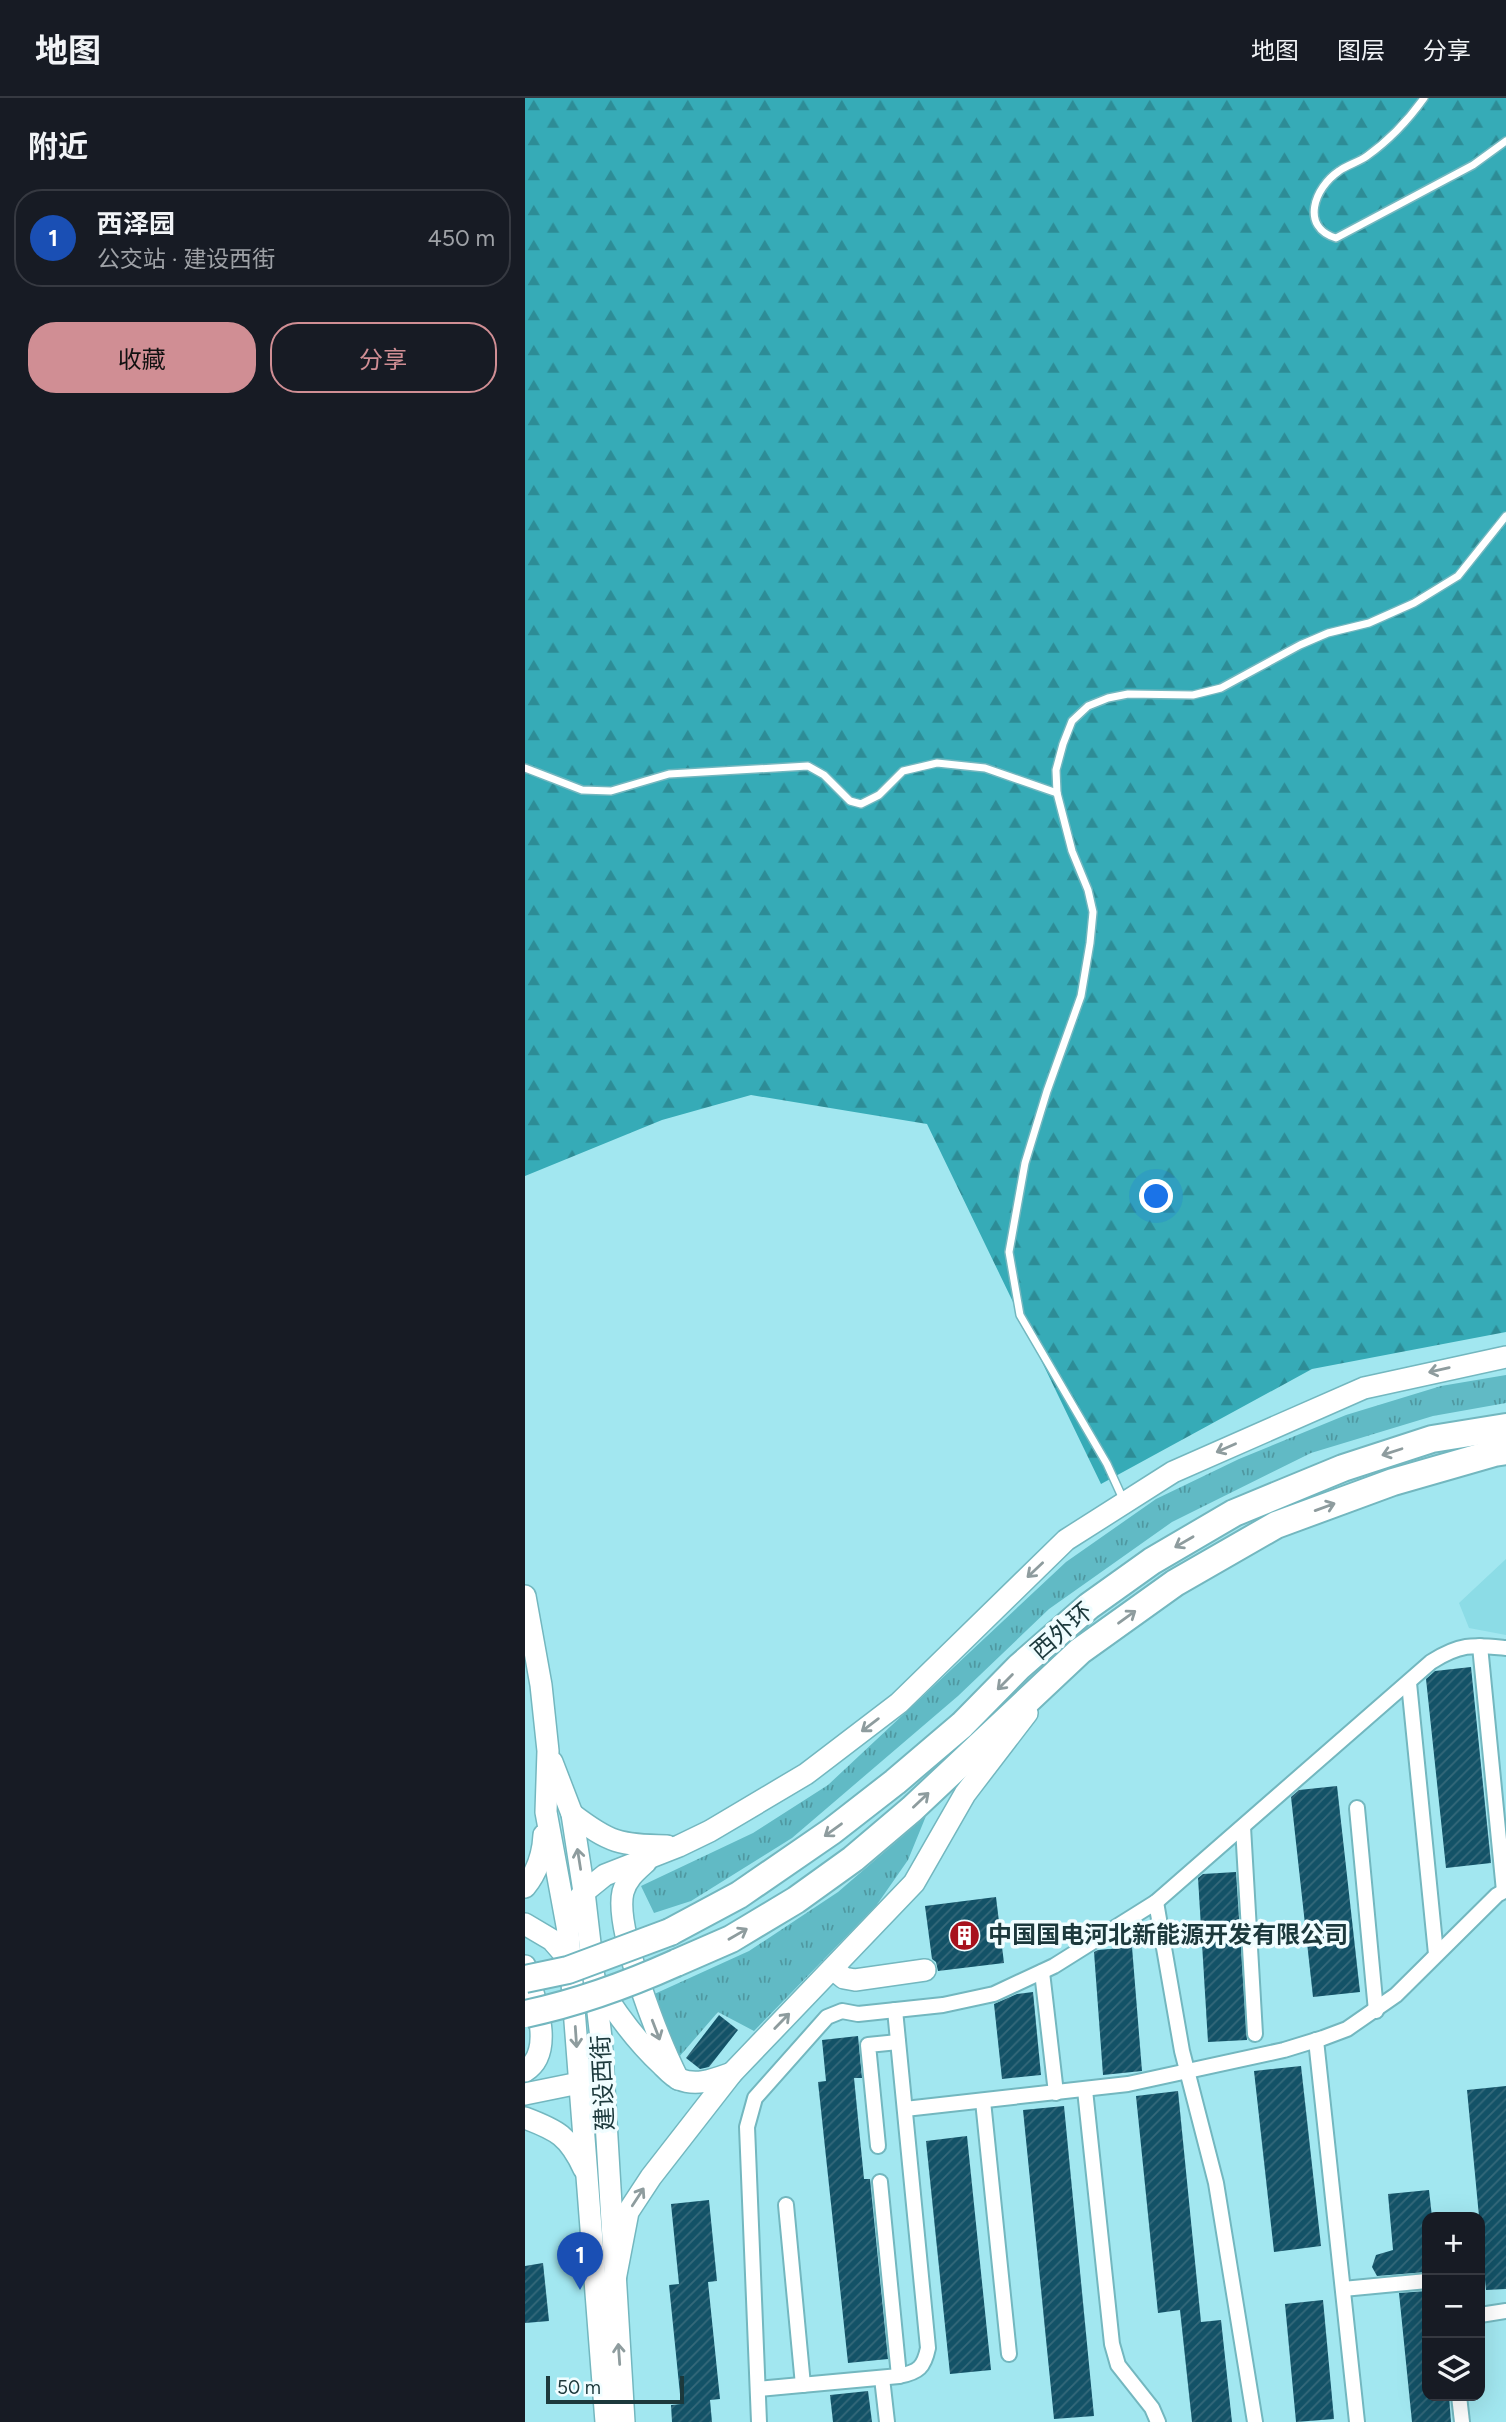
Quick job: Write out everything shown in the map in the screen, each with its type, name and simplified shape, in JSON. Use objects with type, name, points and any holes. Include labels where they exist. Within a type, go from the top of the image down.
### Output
[{"type":"highway","name":"西外环","points":[[525,1979],[568,1969],[670,1932],[739,1895],[853,1815],[962,1725],[1019,1667],[1089,1606],[1152,1561],[1234,1513],[1343,1468],[1432,1439],[1506,1427]]},
{"type":"highway","name":"西外环","points":[[525,2014],[605,1992],[675,1963],[731,1939],[796,1900],[853,1858],[912,1809],[1080,1651],[1175,1583],[1276,1525],[1393,1482],[1506,1451]]},
{"type":"main road","points":[[525,2094],[579,2083],[590,2076],[600,2030],[569,1943],[573,1906],[584,1892],[605,1875],[710,1831],[806,1774],[888,1711],[1066,1540],[1173,1472],[1364,1388],[1506,1357]]},
{"type":"main road","name":"建设西街","points":[[526,1601],[541,1685],[548,1751],[546,1812],[569,1943],[606,2422]]},
{"type":"main road","points":[[614,2285],[628,2213],[651,2177],[732,2073],[914,1883],[965,1794],[1026,1714],[1093,1642]]},
{"type":"main road","name":"建设西街","points":[[548,1751],[572,1814],[595,1979],[624,2422]]},
{"type":"main road","points":[[525,1887],[535,1875],[543,1853],[546,1812]]},
{"type":"main road","points":[[572,1814],[602,1837],[631,1845],[679,1846]]},
{"type":"main road","points":[[653,1856],[630,1876],[626,1884],[622,1904],[624,1927],[649,2011],[678,2079]]},
{"type":"main road","points":[[525,1924],[552,1940],[569,1943],[620,2020],[649,2053],[678,2079],[697,2083],[732,2073]]},
{"type":"main road","points":[[525,1966],[541,2027],[541,2044],[540,2055],[533,2066],[525,2071]]},
{"type":"main road","points":[[833,1969],[844,1978],[855,1980],[925,1970]]},
{"type":"main road","points":[[525,2118],[556,2129],[576,2152],[588,2179]]},
{"type":"street","points":[[759,2422],[747,2127],[755,2098],[827,2017],[842,2011],[858,2014],[943,2005],[994,1994],[1042,1972],[1156,1902],[1431,1662],[1468,1645],[1506,1648]]},
{"type":"street","points":[[905,2109],[1128,2084],[1284,2050],[1347,2029],[1396,1995],[1505,1890],[1480,1646]]},
{"type":"street","points":[[1409,1683],[1437,1954]]},
{"type":"street","points":[[1357,1808],[1376,2011]]},
{"type":"street","points":[[1243,1827],[1255,2034]]},
{"type":"street","points":[[1156,1902],[1182,2051],[1216,2183],[1255,2422]]},
{"type":"street","points":[[1042,1972],[1056,2093]]},
{"type":"street","points":[[758,2389],[899,2376],[915,2373],[924,2365],[928,2348],[895,2010]]},
{"type":"street","points":[[1316,2040],[1357,2422]]},
{"type":"street","points":[[878,2147],[868,2045],[898,2042]]},
{"type":"street","points":[[1085,2090],[1112,2344],[1118,2365],[1159,2422]]},
{"type":"street","points":[[983,2101],[1009,2354]]},
{"type":"street","points":[[880,2182],[899,2376]]},
{"type":"street","points":[[786,2205],[803,2385]]},
{"type":"street","points":[[1343,2289],[1422,2281]]},
{"type":"street","points":[[1485,2314],[1506,2311]]},
{"type":"street","points":[[882,2378],[887,2422]]},
{"type":"street","points":[[1460,2401],[1462,2422]]},
{"type":"lane","points":[[1424,98],[1413,114],[1367,156],[1337,172],[1320,191],[1314,207],[1315,225],[1323,234],[1336,238],[1346,233],[1472,165],[1506,141]]},
{"type":"lane","points":[[1125,1503],[1107,1464],[1020,1315],[1009,1252],[1025,1163],[1081,996],[1090,943],[1093,912],[1088,890],[1072,851],[1057,793],[1056,770],[1072,720],[1088,706],[1108,698],[1128,694],[1193,695],[1221,688],[1300,645],[1328,633],[1369,622],[1414,603],[1458,576],[1506,516]]},
{"type":"lane","points":[[525,768],[582,790],[611,791],[669,774],[808,766],[824,775],[850,801],[861,804],[879,794],[903,771],[937,763],[985,768],[1057,793]]},
{"type":"shaded area","points":[[1506,1559],[1506,1635],[1469,1628],[1459,1603]]},
{"type":"green space","points":[[525,98],[1506,98],[1506,1332],[1312,1369],[1101,1484],[927,1124],[751,1095],[662,1120],[525,1176]]},
{"type":"green space","points":[[1506,1375],[1506,1403],[1433,1416],[1311,1453],[1172,1522],[1049,1609],[958,1696],[792,1838],[691,1901],[654,1913],[641,1886],[753,1833],[828,1785],[1066,1562],[1156,1499],[1239,1459],[1346,1415],[1441,1386]]},
{"type":"green space","points":[[926,1816],[908,1860],[876,1906],[754,2031],[718,2012],[679,2057],[650,1996],[749,1951],[838,1892]]},
{"type":"building","points":[[1471,1667],[1491,1863],[1446,1868],[1426,1679],[1435,1671]]},
{"type":"building","points":[[1337,1786],[1360,1992],[1313,1997],[1291,1797],[1299,1790]]},
{"type":"building","points":[[1236,1872],[1247,2040],[1208,2042],[1198,1878],[1203,1874]]},
{"type":"building","name":"中国国电河北新能源开发有限公司","points":[[996,1897],[1004,1963],[938,1971],[936,1962],[932,1959],[925,1906]]},
{"type":"building","points":[[1132,1947],[1142,2071],[1103,2075],[1094,1952]]},
{"type":"building","points":[[1033,1992],[1041,2075],[1002,2079],[994,2004],[1017,1994]]},
{"type":"building","points":[[719,2015],[738,2030],[709,2067],[700,2069],[686,2058]]},
{"type":"building","points":[[858,2036],[862,2078],[854,2078],[864,2179],[870,2179],[888,2359],[848,2363],[818,2082],[826,2081],[822,2040]]},
{"type":"building","points":[[1301,2066],[1321,2246],[1274,2252],[1254,2071]]},
{"type":"building","points":[[1506,2086],[1506,2289],[1486,2290],[1485,2212],[1479,2212],[1467,2090]]},
{"type":"building","points":[[1178,2091],[1201,2322],[1221,2320],[1232,2422],[1192,2422],[1180,2310],[1158,2313],[1136,2096]]},
{"type":"building","points":[[1064,2106],[1094,2416],[1054,2419],[1023,2110]]},
{"type":"building","points":[[967,2136],[991,2370],[950,2374],[926,2141]]},
{"type":"building","points":[[1429,2190],[1431,2212],[1422,2212],[1422,2272],[1377,2276],[1372,2267],[1376,2255],[1393,2250],[1388,2194]]},
{"type":"building","points":[[709,2200],[717,2281],[708,2282],[720,2399],[710,2400],[712,2422],[672,2422],[671,2405],[681,2404],[669,2285],[679,2284],[671,2204]]},
{"type":"building","points":[[543,2263],[549,2321],[525,2323],[525,2266]]},
{"type":"building","points":[[1422,2291],[1422,2401],[1449,2401],[1451,2422],[1412,2422],[1399,2293]]},
{"type":"building","points":[[1323,2300],[1334,2419],[1296,2422],[1285,2304]]},
{"type":"building","points":[[868,2391],[872,2422],[833,2422],[830,2395]]},
{"type":"place","name":"中国国电河北新能源开发有限公司","points":[[965,1935]]},
{"type":"place","name":"西泽园","points":[[580,2290]]}]
